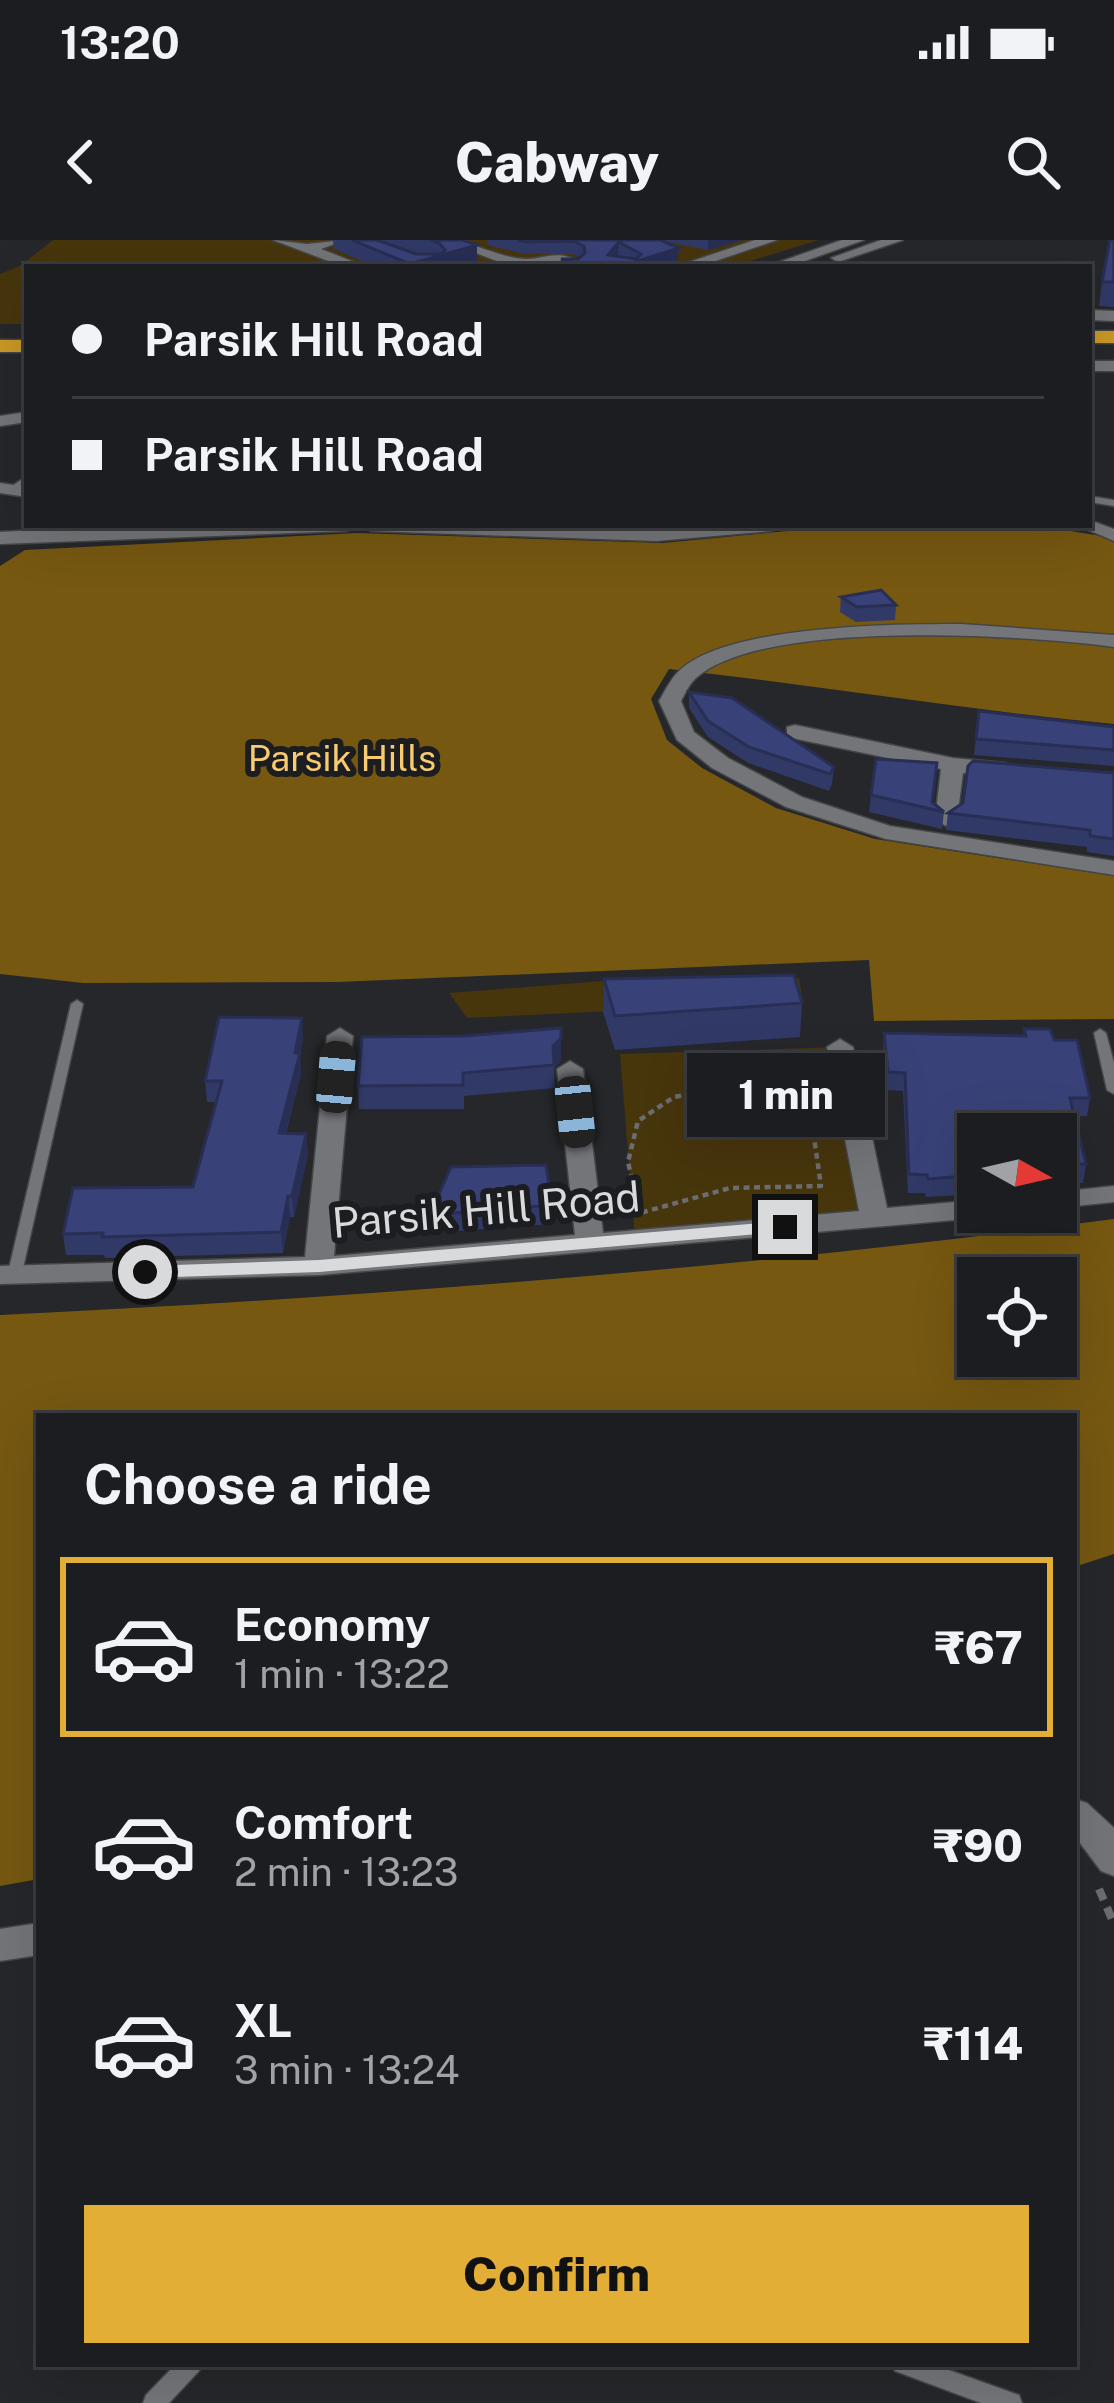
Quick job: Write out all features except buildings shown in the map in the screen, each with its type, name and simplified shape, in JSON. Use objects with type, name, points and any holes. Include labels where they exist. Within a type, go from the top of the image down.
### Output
[{"type":"street","points":[[280,240],[350,264]]},
{"type":"street","points":[[306,249],[338,240]]},
{"type":"street","points":[[448,240],[518,264]]},
{"type":"street","points":[[465,246],[487,240]]},
{"type":"street","points":[[782,264],[857,240]]},
{"type":"street","points":[[821,264],[896,240]]},
{"type":"street","points":[[692,264],[760,241]]},
{"type":"street","points":[[666,247],[705,260]]},
{"type":"street","points":[[531,264],[554,257],[572,264]]},
{"type":"street","points":[[0,538],[221,528]]},
{"type":"street","points":[[456,528],[656,535],[737,528]]},
{"type":"street","points":[[1114,641],[974,627],[817,639],[729,653],[688,673],[670,701],[685,735],[720,763],[794,802],[886,832],[1114,868]]},
{"type":"street","points":[[795,731],[952,766],[1022,771]]},
{"type":"street","points":[[946,819],[952,766]]},
{"type":"street","points":[[319,1266],[340,1036]]},
{"type":"street","points":[[840,1047],[874,1220]]},
{"type":"street","points":[[570,1069],[590,1242]]},
{"type":"street","points":[[1077,1198],[1114,1194]]},
{"type":"street","name":"Parsik Hill Road","points":[[7,1276],[319,1266],[957,1211]]},
{"type":"street","points":[[1077,1816],[1099,1834],[1114,1861]]},
{"type":"street","points":[[0,1945],[36,1939]]},
{"type":"lane","points":[[7,1276],[77,1004]]},
{"type":"lane","points":[[1100,1033],[1114,1090]]},
{"type":"lane","points":[[154,2403],[188,2367]]},
{"type":"lane","points":[[911,2367],[1011,2403]]},
{"type":"path","points":[[734,1088],[807,1089],[821,1186],[730,1188],[640,1213],[628,1162],[638,1121],[674,1096],[734,1088]]},
{"type":"shaded area","points":[[53,240],[819,240],[741,264],[24,264],[24,324],[0,324],[0,274],[20,266]]},
{"type":"shaded area","points":[[799,978],[803,1002],[467,1018],[449,993],[615,980]]},
{"type":"shaded area","points":[[840,1047],[875,1220],[635,1239],[620,1054]]},
{"type":"green space","name":"Parsik Hills","points":[[818,528],[1052,528],[1114,538],[1114,724],[669,669],[651,699],[667,740],[702,768],[776,808],[875,839],[1114,876],[1114,1019],[874,1021],[869,960],[337,982],[83,983],[0,974],[0,566],[25,550],[357,533],[663,543]]},
{"type":"green space","points":[[1114,1219],[1114,1554],[1077,1566],[1077,1413],[36,1413],[36,1880],[0,1886],[0,1315],[558,1279],[996,1233],[1077,1233],[1077,1223]]},
{"type":"route","points":[[145,1272],[319,1266],[785,1227]]}]
